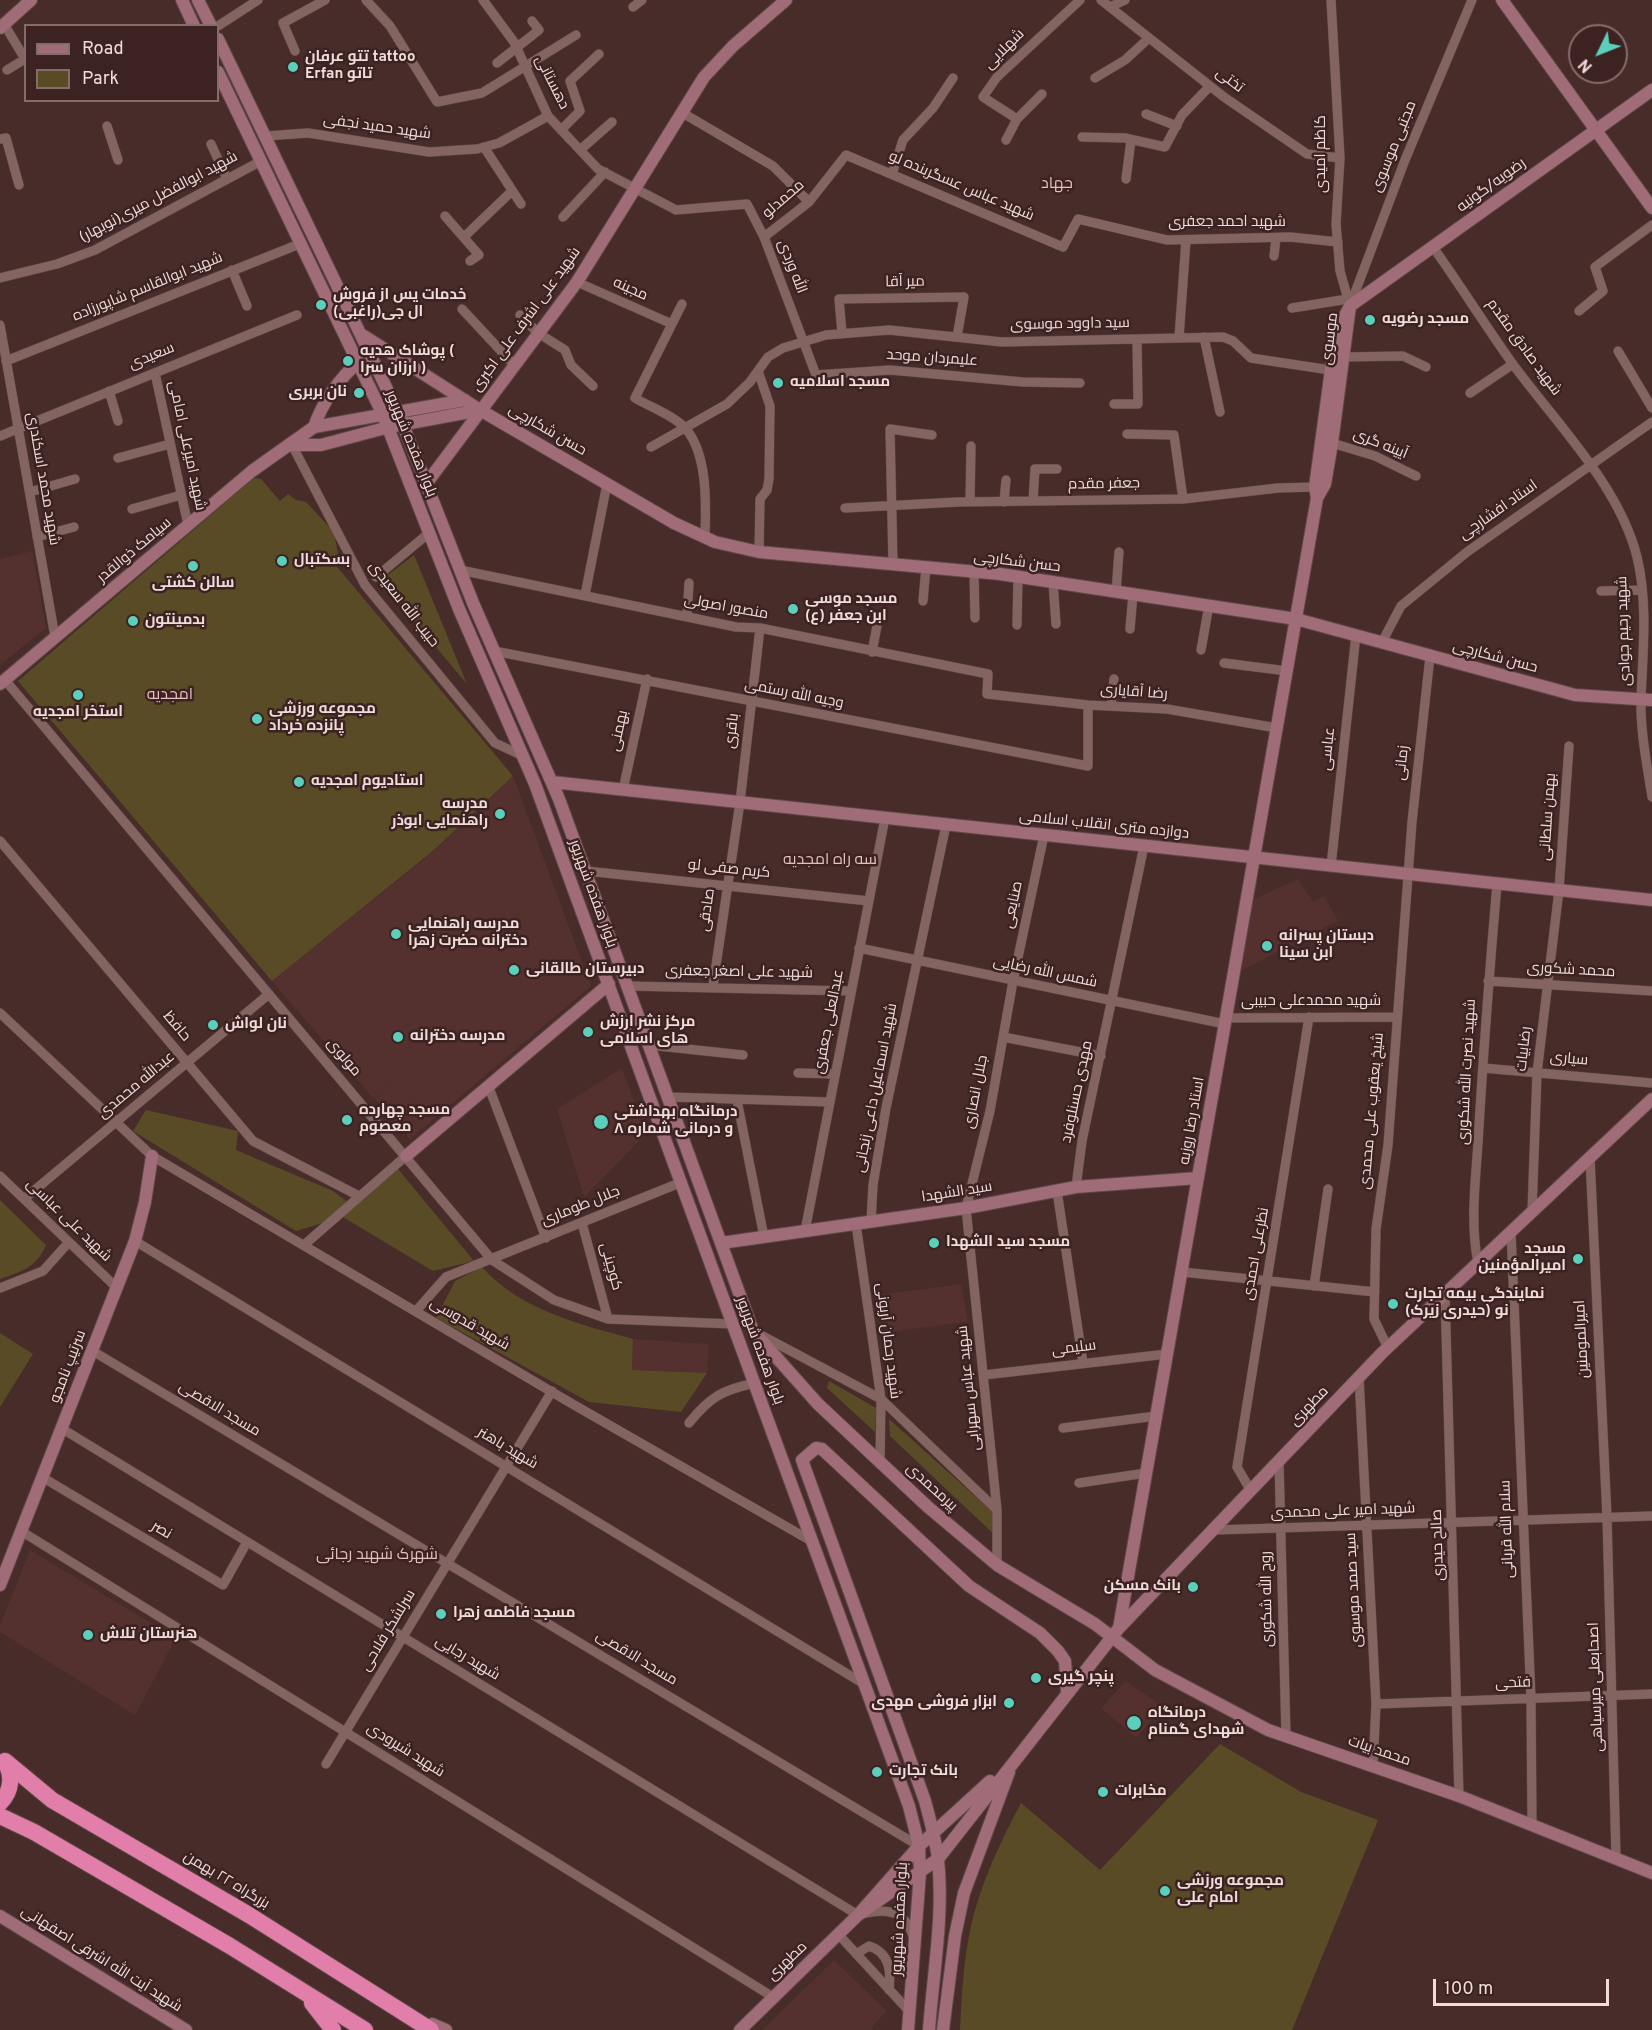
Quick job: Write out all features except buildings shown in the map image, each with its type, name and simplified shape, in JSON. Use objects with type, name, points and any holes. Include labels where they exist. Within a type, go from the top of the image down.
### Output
[{"type":"highway","points":[[0,1803],[10,1785],[11,1776],[2,1758]]},
{"type":"highway","name":"بزرگراه ۲۲ بهمن","points":[[2,1758],[52,1800],[249,1915],[344,1976],[438,2029]]},
{"type":"highway","points":[[0,1816],[34,1832],[230,1946],[365,2030]]},
{"type":"highway","points":[[306,1995],[333,2030]]},
{"type":"main road","points":[[2,26],[31,0]]},
{"type":"main road","points":[[182,0],[193,24]]},
{"type":"main road","points":[[198,0],[210,24]]},
{"type":"main road","name":"شهید علی اشرف علی اکبری","points":[[426,484],[577,282],[704,77],[726,53],[786,0]]},
{"type":"main road","points":[[1502,0],[1652,208]]},
{"type":"main road","name":"بلوار هفده شهریور","points":[[219,41],[363,335],[398,412],[460,570],[552,783],[753,1331]]},
{"type":"main road","name":"بلوار هفده شهریور","points":[[219,74],[383,415],[429,533],[523,756],[682,1182],[909,1806],[919,1846],[920,1873],[908,2030]]},
{"type":"main road","name":"رضویه/گونیه","points":[[1349,303],[1433,247],[1652,90]]},
{"type":"main road","name":"موسوی","points":[[1316,492],[1325,484],[1344,357],[1349,303]]},
{"type":"main road","name":"موسوی","points":[[1296,619],[1316,492],[1335,333],[1349,303]]},
{"type":"main road","name":"حسن شکارچی","points":[[363,335],[480,410],[607,484],[716,542],[759,552],[1018,577],[1296,619],[1575,695],[1646,700]]},
{"type":"main road","points":[[314,427],[319,412],[349,370],[359,362]]},
{"type":"main road","points":[[398,412],[465,400]]},
{"type":"main road","points":[[292,445],[321,445],[388,427],[480,410]]},
{"type":"main road","name":"سیامک ذوالقدر","points":[[3,682],[252,471],[292,445],[314,427],[398,412]]},
{"type":"main road","name":"استاد رضا روزبه","points":[[1115,1633],[1182,1272],[1296,619]]},
{"type":"main road","name":"دوازده متری انقلاب اسلامی","points":[[552,783],[1652,900]]},
{"type":"main road","points":[[406,1156],[609,984]]},
{"type":"main road","name":"مطهری","points":[[1014,1760],[1115,1633],[1359,1377],[1652,1099]]},
{"type":"main road","name":"سرتیپ نامجو","points":[[0,1585],[135,1241],[145,1202],[152,1156]]},
{"type":"main road","name":"سید الشهدا","points":[[722,1243],[966,1208],[1076,1187],[1198,1178]]},
{"type":"main road","name":"پیرمحمدی","points":[[753,1331],[818,1404],[928,1507],[997,1565],[1115,1633]]},
{"type":"main road","points":[[929,2030],[939,1899],[938,1859],[933,1832],[925,1801],[802,1460],[810,1450],[822,1449],[969,1586],[1040,1634],[1065,1661],[1067,1691]]},
{"type":"main road","name":"محمد بیات","points":[[1115,1633],[1155,1670],[1268,1730],[1459,1796],[1616,1857],[1651,1874]]},
{"type":"main road","points":[[858,1915],[933,1832],[1014,1760]]},
{"type":"main road","points":[[858,1915],[938,1859],[1014,1760]]},
{"type":"main road","points":[[943,2030],[955,1936],[964,1893],[1014,1760]]},
{"type":"main road","name":"مطهری","points":[[740,2030],[858,1915]]},
{"type":"main road","name":"شهید آیت الله اشرفی اصفهانی","points":[[0,1916],[182,2029]]},
{"type":"street","points":[[219,25],[258,0]]},
{"type":"street","points":[[295,51],[283,23],[324,0]]},
{"type":"street","points":[[366,0],[390,26],[437,102],[482,93],[576,35]]},
{"type":"street","name":"دهستانی","points":[[483,0],[517,48],[548,116],[598,169],[676,210],[747,204]]},
{"type":"street","points":[[633,7],[642,0]]},
{"type":"street","name":"شهلایی","points":[[1017,119],[983,97],[997,77],[1080,0]]},
{"type":"street","name":"تختی","points":[[1101,0],[1210,86],[1307,154],[1340,158]]},
{"type":"street","points":[[1110,7],[1125,0]]},
{"type":"street","name":"کاظم امیدی","points":[[1331,0],[1340,158],[1338,242],[1340,271],[1349,303]]},
{"type":"street","name":"مجتبی موسوی","points":[[1349,303],[1405,160],[1472,0]]},
{"type":"street","points":[[497,63],[539,30],[532,21]]},
{"type":"street","points":[[2,26],[24,58]]},
{"type":"street","points":[[1095,78],[1125,60],[1149,38]]},
{"type":"street","points":[[561,130],[580,111],[570,81],[599,54]]},
{"type":"street","points":[[7,70],[24,60]]},
{"type":"street","points":[[891,174],[903,140],[933,108],[953,78]]},
{"type":"street","points":[[1082,136],[1102,136],[1165,147],[1182,115],[1210,86]]},
{"type":"street","points":[[1006,140],[1017,119],[1042,94]]},
{"type":"street","points":[[681,112],[773,166],[809,202]]},
{"type":"street","points":[[1146,114],[1177,126]]},
{"type":"street","name":"شهید حمید نجفی","points":[[266,136],[308,133],[429,152],[484,147],[499,143],[548,116]]},
{"type":"street","points":[[580,150],[612,122]]},
{"type":"street","points":[[107,126],[118,160]]},
{"type":"street","points":[[0,139],[6,138],[19,185]]},
{"type":"street","points":[[1126,179],[1131,140]]},
{"type":"street","points":[[211,144],[227,180]]},
{"type":"street","points":[[484,147],[521,204]]},
{"type":"street","name":"شهید عباس عسگربنده لو","points":[[846,155],[1064,247]]},
{"type":"street","name":"محمدلو","points":[[764,237],[809,202],[846,155]]},
{"type":"street","name":"شهید ابوالفضل میری(نوبهار)","points":[[0,278],[57,264],[95,250],[261,161]]},
{"type":"street","points":[[563,217],[605,172]]},
{"type":"street","points":[[465,236],[512,191]]},
{"type":"street","name":"الله وردی","points":[[747,204],[764,237],[804,343]]},
{"type":"street","points":[[446,216],[450,224],[465,236],[479,255],[470,261]]},
{"type":"street","name":"شهید احمد جعفری","points":[[1064,247],[1078,219],[1167,240],[1276,238],[1338,242]]},
{"type":"street","points":[[1579,311],[1603,291],[1595,267],[1652,225]]},
{"type":"street","points":[[1274,256],[1276,238]]},
{"type":"street","points":[[1179,338],[1186,240]]},
{"type":"street","name":"شهید ابوالقاسم شاپورزاده","points":[[6,361],[302,243]]},
{"type":"street","name":"شهید صادق مقدم","points":[[1433,247],[1513,364],[1591,465]]},
{"type":"street","points":[[232,270],[247,306]]},
{"type":"street","name":"مجینه","points":[[577,282],[672,324]]},
{"type":"street","name":"میر آقا","points":[[842,333],[839,299],[964,297],[957,337]]},
{"type":"street","points":[[1292,308],[1349,303]]},
{"type":"street","points":[[682,304],[635,398],[685,428],[696,444],[706,493],[705,537]]},
{"type":"street","points":[[462,309],[514,365]]},
{"type":"street","name":"سعیدی","points":[[0,436],[297,315]]},
{"type":"street","points":[[520,315],[538,333],[565,350],[572,365],[593,386]]},
{"type":"street","name":"شهید محمد اسکندری","points":[[0,325],[55,637]]},
{"type":"street","name":"سید داوود موسوی","points":[[651,447],[727,404],[750,382],[768,357],[783,348],[804,343],[825,334],[889,330],[1002,342],[1223,337],[1233,341],[1251,358],[1330,370]]},
{"type":"street","points":[[1204,337],[1220,412]]},
{"type":"street","points":[[1114,404],[1138,404],[1137,339]]},
{"type":"street","name":"علیمردان موحد","points":[[804,343],[816,375],[890,370],[1023,382],[1080,383]]},
{"type":"street","points":[[1618,351],[1652,408]]},
{"type":"street","points":[[1344,357],[1402,356],[1426,367]]},
{"type":"street","points":[[1470,393],[1513,364]]},
{"type":"street","name":"شهید امیرعلی امامی","points":[[155,372],[188,525]]},
{"type":"street","points":[[758,372],[770,406],[769,479],[767,490],[760,499],[759,552]]},
{"type":"street","points":[[109,391],[118,421]]},
{"type":"street","name":"استاد افشارچی","points":[[1382,642],[1401,606],[1467,552],[1652,422]]},
{"type":"street","points":[[893,564],[890,429],[932,435]]},
{"type":"street","points":[[1127,434],[1174,435],[1183,499]]},
{"type":"street","name":"آیینه گری","points":[[1332,443],[1375,456],[1416,476]]},
{"type":"street","points":[[118,458],[170,444]]},
{"type":"street","name":"حبیب الله سعیدی","points":[[292,445],[365,585],[495,743],[523,756]]},
{"type":"street","points":[[970,502],[972,446]]},
{"type":"street","name":"شهید رحیم جوادی","points":[[1591,465],[1624,521],[1637,557],[1641,590],[1652,797]]},
{"type":"street","points":[[1033,501],[1035,469],[1058,468]]},
{"type":"street","points":[[30,492],[75,479]]},
{"type":"street","points":[[1004,502],[1006,480]]},
{"type":"street","points":[[585,595],[607,484]]},
{"type":"street","name":"جعفر مقدم","points":[[845,508],[970,502],[1183,499],[1278,488],[1316,492]]},
{"type":"street","points":[[132,509],[181,495]]},
{"type":"street","points":[[37,537],[74,527]]},
{"type":"street","points":[[376,577],[429,533]]},
{"type":"street","points":[[1116,592],[1119,552]]},
{"type":"street","points":[[923,601],[926,567]]},
{"type":"street","name":"منصور اصولی","points":[[460,570],[736,627],[760,628],[988,674],[987,694]]},
{"type":"street","points":[[974,572],[975,618]]},
{"type":"street","points":[[1017,625],[1018,577]]},
{"type":"street","points":[[1053,582],[1056,624]]},
{"type":"street","points":[[687,617],[690,583]]},
{"type":"street","points":[[1601,591],[1641,590]]},
{"type":"street","points":[[1130,629],[1133,594]]},
{"type":"street","points":[[1201,650],[1209,605]]},
{"type":"street","points":[[872,652],[877,626]]},
{"type":"street","name":"باقری","points":[[740,802],[760,628]]},
{"type":"street","name":"عباسی","points":[[1331,866],[1356,635]]},
{"type":"street","name":"وجیه الله رستمی","points":[[494,651],[1088,766],[1088,705]]},
{"type":"street","name":"زمانی","points":[[1408,874],[1430,656]]},
{"type":"street","points":[[1224,663],[1287,671]]},
{"type":"street","name":"بهمنی","points":[[623,790],[646,679]]},
{"type":"street","points":[[1111,706],[1114,679]]},
{"type":"street","name":"مولوی","points":[[3,682],[492,1260],[554,1300],[608,1319],[733,1324]]},
{"type":"street","name":"رضا آقایاری","points":[[987,694],[1088,705],[1167,709],[1277,728]]},
{"type":"street","name":"بهمن سلطانی","points":[[1559,890],[1569,746]]},
{"type":"street","name":"صادقی","points":[[713,986],[740,802]]},
{"type":"street","name":"عبدالعلی جعفری","points":[[805,1231],[885,818]]},
{"type":"street","name":"شهید اسماعیل داعی زنجانی","points":[[871,1222],[873,1185],[886,1108],[946,825]]},
{"type":"street","name":"صنایعی","points":[[1013,981],[1044,835]]},
{"type":"street","name":"حافظ","points":[[0,842],[253,1141],[359,1196]]},
{"type":"street","name":"مهدی حسنلوفرد","points":[[1076,1187],[1082,1141],[1144,846]]},
{"type":"street","name":"کریم صفی لو","points":[[586,871],[727,884],[869,901]]},
{"type":"street","name":"شیخ یعقوب علی محمدی","points":[[1388,1348],[1374,1319],[1376,1229],[1388,1145],[1408,874]]},
{"type":"street","name":"شهید نصرت الله شکوری","points":[[1478,1263],[1474,1241],[1488,981],[1497,884]]},
{"type":"street","name":"رضابیات","points":[[1532,1212],[1537,1073],[1559,890]]},
{"type":"street","name":"شمس الله رضایی","points":[[859,948],[1112,1003],[1226,1021]]},
{"type":"street","name":"جلال انصاری","points":[[966,1208],[990,1111],[1013,981]]},
{"type":"street","name":"محمد شکوری","points":[[1488,981],[1652,991]]},
{"type":"street","name":"شهید علی اصغر جعفری","points":[[628,986],[713,986],[850,991]]},
{"type":"street","name":"عبدالله محمدی","points":[[24,1199],[269,994]]},
{"type":"street","name":"شهید قدوسی","points":[[0,1013],[152,1156],[813,1542]]},
{"type":"street","name":"شهید محمدعلی حبیبی","points":[[1226,1021],[1310,1017],[1396,1017]]},
{"type":"street","name":"نظرعلی احمدی","points":[[1251,1491],[1236,1467],[1310,1017]]},
{"type":"street","points":[[1003,1037],[1101,1056]]},
{"type":"street","points":[[649,1046],[742,1055]]},
{"type":"street","name":"سیاری","points":[[1483,1068],[1652,1083]]},
{"type":"street","points":[[798,1073],[835,1074]]},
{"type":"street","points":[[488,1085],[546,1238]]},
{"type":"street","points":[[668,1097],[830,1102]]},
{"type":"street","points":[[737,1100],[764,1237]]},
{"type":"street","points":[[304,1245],[406,1156]]},
{"type":"street","name":"امیرالمومنین","points":[[1590,1158],[1606,1517]]},
{"type":"street","name":"شهید علی عباسی","points":[[0,1176],[116,1287]]},
{"type":"street","name":"جلال طوماری","points":[[416,1311],[446,1276],[492,1260],[682,1182]]},
{"type":"street","points":[[1314,1286],[1328,1190]]},
{"type":"street","points":[[1057,1191],[1083,1363]]},
{"type":"street","name":"شهید عباس سهرابی","points":[[966,1208],[997,1510],[997,1565]]},
{"type":"street","name":"کوچینی","points":[[582,1223],[608,1319]]},
{"type":"street","name":"شهید رحمان آربونی","points":[[856,1224],[881,1399],[880,1462]]},
{"type":"street","name":"سلام الله قربانی","points":[[1510,1232],[1531,1698],[1532,1824]]},
{"type":"street","name":"شهید باهنر","points":[[135,1241],[864,1683]]},
{"type":"street","points":[[0,1288],[43,1271],[69,1242]]},
{"type":"street","points":[[1182,1272],[1375,1292]]},
{"type":"street","name":"صالح حیدری","points":[[1445,1294],[1459,1796]]},
{"type":"street","points":[[753,1331],[881,1399],[997,1510]]},
{"type":"street","name":"مسجد الاقصی","points":[[92,1350],[919,1846]]},
{"type":"street","name":"سلیمی","points":[[984,1376],[1167,1354]]},
{"type":"street","name":"سید صمد موسوی","points":[[1359,1377],[1376,1704],[1373,1766]]},
{"type":"street","points":[[689,1423],[715,1396],[733,1388],[755,1383]]},
{"type":"street","name":"سرلشکر فلاحی","points":[[326,1764],[552,1391]]},
{"type":"street","points":[[1063,1428],[1156,1416]]},
{"type":"street","name":"شهید رجایی","points":[[61,1428],[858,1915]]},
{"type":"street","name":"روح الله شکوری","points":[[1279,1461],[1286,1736]]},
{"type":"street","points":[[1079,1483],[1146,1473]]},
{"type":"street","name":"نصر","points":[[42,1476],[223,1585],[247,1542]]},
{"type":"street","name":"شهید امیر علی محمدی","points":[[1215,1530],[1367,1527],[1652,1515]]},
{"type":"street","name":"اصحابعلی میرسیاهی","points":[[1606,1517],[1616,1857]]},
{"type":"street","name":"شهید شیرودی","points":[[21,1531],[773,1997]]},
{"type":"street","name":"فتحی","points":[[1376,1704],[1652,1694]]},
{"type":"street","points":[[858,1915],[878,1910],[895,1912],[909,1925],[915,1949]]},
{"type":"street","points":[[838,1934],[910,2012]]},
{"type":"street","points":[[856,1954],[869,1947],[882,1954],[888,1962],[889,1990]]},
{"type":"shaded area","points":[[32,551],[46,628],[0,665],[0,559]]},
{"type":"shaded area","points":[[513,776],[591,986],[410,1139],[375,1099],[397,1079],[374,1099],[272,981],[434,851]]},
{"type":"shaded area","name":"دبستان پسرانه ابن سینا","points":[[1298,879],[1313,902],[1324,896],[1338,921],[1241,971],[1252,900]]},
{"type":"shaded area","name":"درمانگاه بهداشتی و درمانی شماره ۸","points":[[622,1068],[646,1134],[584,1197],[557,1109]]},
{"type":"shaded area","points":[[961,1284],[968,1322],[880,1333],[877,1295]]},
{"type":"shaded area","points":[[633,1339],[709,1344],[707,1373],[632,1370]]},
{"type":"shaded area","name":"هنرستان تلاش","points":[[30,1550],[176,1638],[135,1715],[0,1632],[0,1625]]},
{"type":"shaded area","name":"درمانگاه شهدای گمنام","points":[[1126,1681],[1163,1707],[1136,1738],[1101,1708]]},
{"type":"shaded area","points":[[834,1960],[887,2011],[871,2027],[874,2030],[762,2030]]},
{"type":"green space","name":"مجموعه ورزشی پانزده خرداد","points":[[254,478],[261,479],[280,501],[288,494],[296,500],[306,502],[334,532],[338,554],[332,561],[513,776],[434,850],[272,981],[18,681]]},
{"type":"green space","points":[[414,555],[467,684],[380,581]]},
{"type":"green space","points":[[146,1110],[238,1131],[236,1150],[333,1191],[354,1207],[398,1169],[474,1261],[433,1271],[343,1217],[296,1231],[133,1131]]},
{"type":"green space","points":[[0,1200],[46,1245],[38,1259],[28,1268],[0,1279]]},
{"type":"green space","points":[[482,1267],[497,1282],[532,1305],[572,1321],[633,1339],[632,1370],[707,1373],[681,1412],[589,1402],[436,1318],[455,1281]]},
{"type":"green space","points":[[0,1333],[33,1354],[0,1407]]},
{"type":"green space","points":[[829,1381],[876,1408],[875,1432],[827,1388]]},
{"type":"green space","points":[[889,1419],[996,1515],[998,1538],[890,1436]]},
{"type":"green space","name":"مجموعه ورزشی امام علی","points":[[1220,1744],[1301,1792],[1378,1820],[1292,2030],[960,2030],[966,1954],[971,1924],[995,1855],[1021,1803],[1100,1870]]},
{"type":"place","name":"تتو عرفان tattoo Erfan تاتو","points":[[293,67]]},
{"type":"place","name":"خدمات پس از فروش ال جی(راغبی)","points":[[321,305]]},
{"type":"place","name":"مسجد رضویه","points":[[1370,320]]},
{"type":"place","name":"پوشاک هدیه ( ارزان سرا )","points":[[348,361]]},
{"type":"place","name":"مسجد اسلامیه","points":[[778,383]]},
{"type":"place","name":"نان بربری","points":[[359,393]]},
{"type":"place","name":"بسکتبال","points":[[282,561]]},
{"type":"place","name":"سالن کشتی","points":[[193,566]]},
{"type":"place","name":"مسجد موسی ابن جعفر (ع)","points":[[793,609]]},
{"type":"place","name":"بدمینتون","points":[[133,621]]},
{"type":"place","name":"استخر امجدیه","points":[[78,695]]},
{"type":"place","name":"مجموعه ورزشی پانزده خرداد","points":[[257,719]]},
{"type":"place","name":"استادیوم امجدیه","points":[[299,782]]},
{"type":"place","name":"مدرسه راهنمایی ابوذر","points":[[500,814]]},
{"type":"place","name":"مدرسه راهنمایی دخترانه حضرت زهرا","points":[[396,934]]},
{"type":"place","name":"دبستان پسرانه ابن سینا","points":[[1267,946]]},
{"type":"place","name":"دبیرستان طالقانی","points":[[514,970]]},
{"type":"place","name":"نان لواش","points":[[213,1025]]},
{"type":"place","name":"مرکز نشر ارزش های اسلامی","points":[[588,1032]]},
{"type":"place","name":"مدرسه دخترانه","points":[[398,1037]]},
{"type":"place","name":"مسجد چهارده معصوم","points":[[347,1120]]},
{"type":"place","name":"درمانگاه بهداشتی و درمانی شماره ۸","points":[[601,1122]]},
{"type":"place","name":"مسجد سید الشهدا","points":[[934,1243]]},
{"type":"place","name":"مسجد امیرالمؤمنین","points":[[1578,1259]]},
{"type":"place","name":"نمایندگی بیمه تجارت نو (حیدری زیرک)","points":[[1393,1304]]},
{"type":"place","name":"بانک مسکن","points":[[1193,1587]]},
{"type":"place","name":"مسجد فاطمه زهرا","points":[[441,1614]]},
{"type":"place","name":"هنرستان تلاش","points":[[88,1635]]},
{"type":"place","name":"پنچر گیری","points":[[1036,1678]]},
{"type":"place","name":"ابزار فروشی مهدی","points":[[1009,1703]]},
{"type":"place","name":"درمانگاه شهدای گمنام","points":[[1134,1723]]},
{"type":"place","name":"بانک تجارت","points":[[877,1772]]},
{"type":"place","name":"مخابرات","points":[[1103,1792]]},
{"type":"place","name":"مجموعه ورزشی امام علی","points":[[1165,1891]]},
{"type":"district","name":"جهاد","points":[[1057,185]]},
{"type":"district","name":"امجدیه","points":[[170,696]]},
{"type":"district","name":"سه راه امجدیه","points":[[830,861]]},
{"type":"district","name":"شهرک شهید رجائی","points":[[377,1556]]}]
